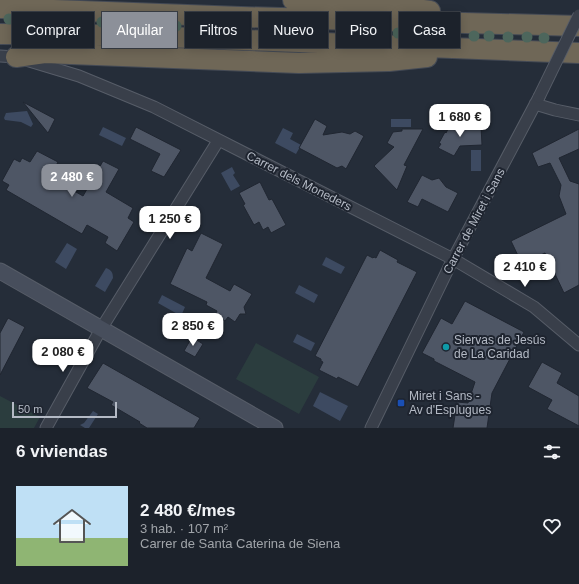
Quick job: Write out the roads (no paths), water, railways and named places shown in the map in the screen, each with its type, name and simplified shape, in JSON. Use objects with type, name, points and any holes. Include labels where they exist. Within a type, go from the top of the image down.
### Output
[{"type":"highway","points":[[293,0],[396,6],[517,24]]},
{"type":"highway","points":[[0,8],[241,17],[579,26]]},
{"type":"highway","points":[[0,34],[125,35],[579,53]]},
{"type":"highway","points":[[8,57],[45,53],[306,63],[389,61],[485,49]]},
{"type":"street","name":"Carrer de Miret i Sans","points":[[371,428],[453,259],[537,101],[579,15]]},
{"type":"street","name":"Carrer dels Moneders","points":[[8,57],[79,76],[154,107],[218,141],[453,259],[534,307],[579,345]]},
{"type":"street","points":[[537,101],[555,110],[579,115]]},
{"type":"street","points":[[46,428],[101,328],[218,141]]},
{"type":"street","points":[[0,271],[275,428]]},
{"type":"water","points":[[27,111],[33,124],[31,127],[21,122],[5,120],[4,118],[6,113]]},
{"type":"water","points":[[391,119],[411,119],[411,127],[391,127]]},
{"type":"water","points":[[103,127],[126,138],[122,146],[99,135]]},
{"type":"water","points":[[283,128],[293,133],[290,139],[301,145],[296,154],[275,143]]},
{"type":"water","points":[[471,150],[481,150],[481,171],[471,171]]},
{"type":"water","points":[[232,167],[235,173],[233,175],[240,186],[231,191],[221,173]]},
{"type":"water","points":[[67,243],[77,249],[66,269],[55,262]]},
{"type":"water","points":[[326,257],[345,267],[341,274],[322,265]]},
{"type":"water","points":[[106,268],[113,274],[113,278],[105,292],[95,286]]},
{"type":"water","points":[[299,285],[318,295],[314,303],[295,293]]},
{"type":"water","points":[[162,295],[185,307],[181,316],[158,303]]},
{"type":"water","points":[[297,334],[315,343],[311,351],[293,342]]},
{"type":"water","points":[[320,392],[348,406],[340,421],[313,406]]},
{"type":"water","points":[[93,411],[98,414],[89,428],[85,428],[80,425],[84,423]]},
{"type":"place","name":"Siervas de Jesús de La Caridad","points":[[446,347]]},
{"type":"place","name":"Miret i Sans - Av d'Esplugues","points":[[401,403]]}]
